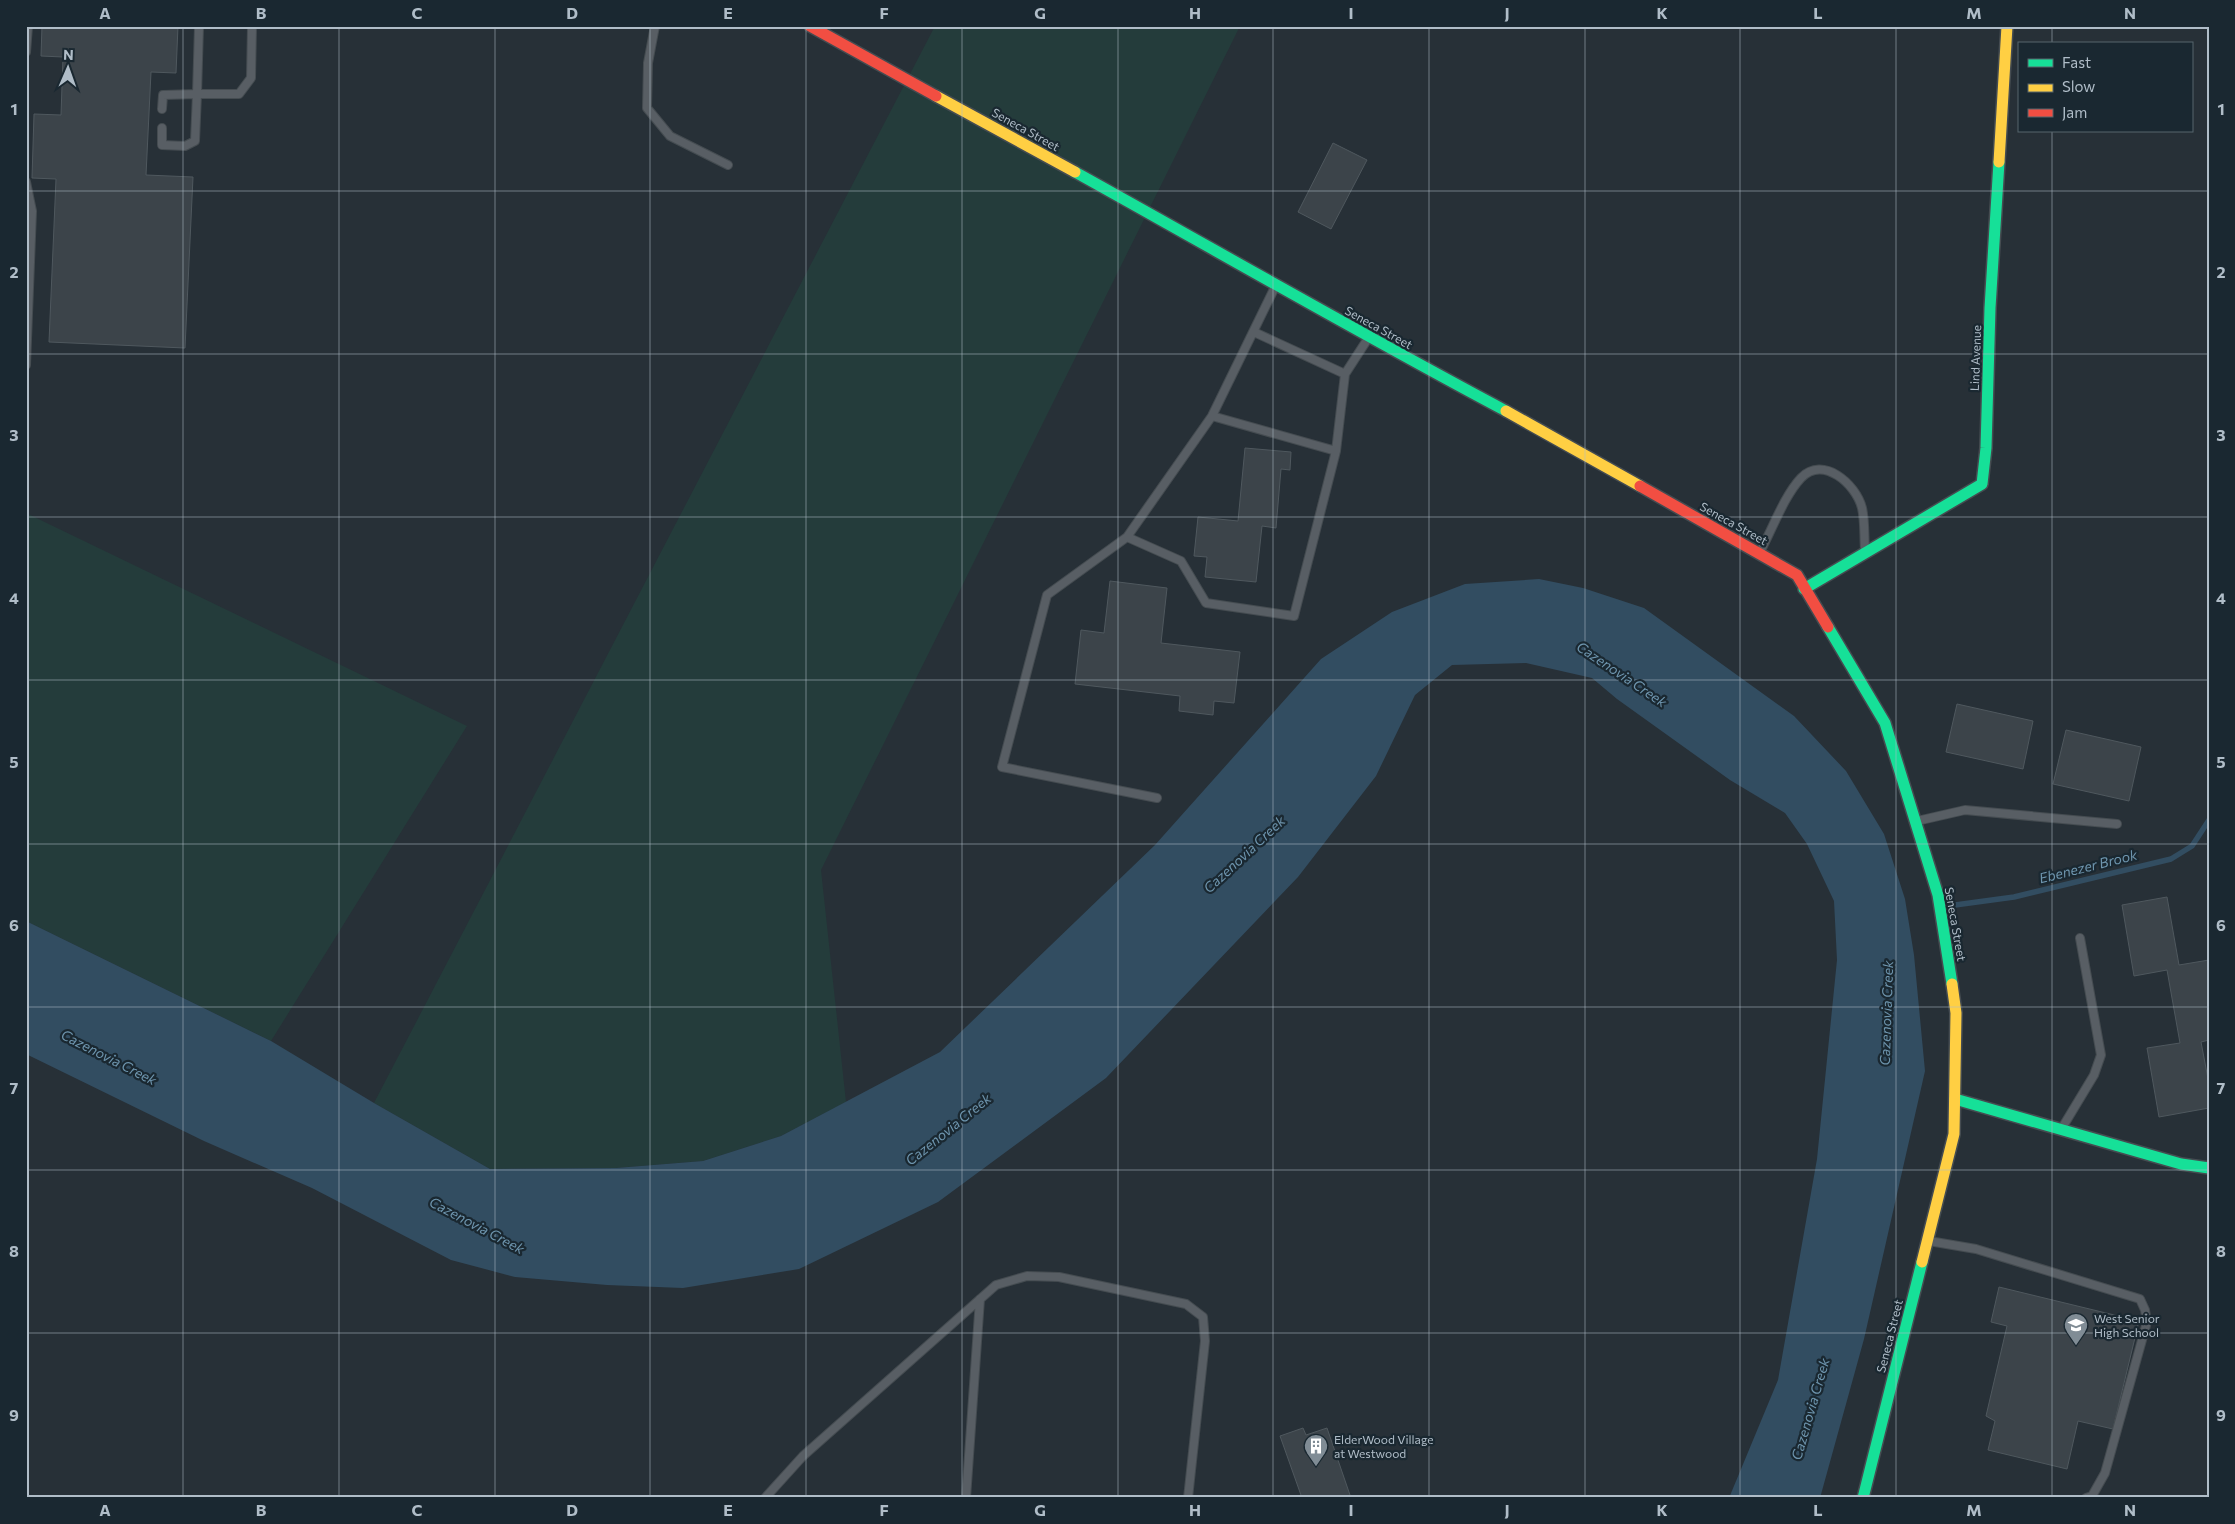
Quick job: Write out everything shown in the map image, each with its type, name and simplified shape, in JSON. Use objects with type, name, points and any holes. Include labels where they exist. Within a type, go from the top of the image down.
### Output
[{"type":"street","name":"Seneca Street","points":[[810,26],[1277,284],[1368,338],[1527,422],[1797,575],[1885,723],[1938,895],[1956,1013],[1954,1134],[1863,1498]]},
{"type":"street","name":"Lind Avenue","points":[[1804,589],[1982,484],[1986,448],[1990,308],[2006,26]]},
{"type":"street","points":[[1955,1099],[2181,1164],[2209,1168]]},
{"type":"lane","points":[[26,52],[28,26]]},
{"type":"lane","points":[[162,128],[162,145],[185,146],[195,141],[199,26]]},
{"type":"lane","points":[[162,109],[163,95],[239,94],[250,78],[252,26]]},
{"type":"lane","points":[[656,26],[648,63],[647,108],[670,136],[728,165]]},
{"type":"lane","points":[[26,182],[32,211],[26,365]]},
{"type":"lane","points":[[1157,798],[1002,767],[1046,595],[1127,537],[1212,416],[1277,284]]},
{"type":"lane","points":[[1254,332],[1345,374]]},
{"type":"lane","points":[[1127,537],[1181,561],[1206,603],[1294,616],[1336,452],[1345,374],[1368,338]]},
{"type":"lane","points":[[1212,416],[1336,452]]},
{"type":"lane","points":[[1759,554],[1785,503],[1802,477],[1813,471],[1826,469],[1843,478],[1856,495],[1862,507],[1866,553]]},
{"type":"lane","points":[[1916,821],[1965,810],[2116,824]]},
{"type":"lane","points":[[2061,1130],[2094,1076],[2101,1055],[2080,938]]},
{"type":"lane","points":[[1927,1241],[1976,1249],[2140,1299],[2145,1310],[2147,1322],[2105,1473],[2092,1496],[2086,1498]]},
{"type":"lane","points":[[765,1498],[803,1456],[996,1285],[1026,1276],[1059,1277],[1186,1304],[1203,1317],[1205,1342],[1188,1498]]},
{"type":"lane","points":[[966,1498],[980,1299]]},
{"type":"green space","points":[[935,26],[1240,26],[821,870],[846,1102],[781,1136],[703,1161],[616,1168],[490,1169],[374,1103]]},
{"type":"green space","points":[[26,513],[467,726],[271,1041],[26,921]]},
{"type":"water","name":"Cazenovia Creek","points":[[1539,579],[1583,588],[1644,608],[1794,716],[1846,771],[1884,834],[1905,899],[1914,955],[1925,1071],[1864,1339],[1820,1498],[1729,1498],[1778,1380],[1817,1159],[1837,960],[1834,901],[1807,844],[1785,813],[1730,780],[1617,699],[1592,678],[1526,663],[1452,665],[1415,695],[1376,776],[1298,877],[1106,1078],[938,1202],[799,1269],[683,1288],[607,1285],[515,1277],[451,1260],[312,1188],[204,1141],[26,1054],[26,921],[271,1041],[374,1103],[490,1169],[616,1168],[703,1161],[781,1136],[940,1052],[1155,845],[1321,659],[1392,612],[1465,584]]},
{"type":"building","points":[[42,26],[178,26],[176,73],[151,72],[146,175],[193,177],[185,348],[49,342],[56,179],[32,178],[34,114],[61,115],[63,57],[41,56]]},
{"type":"building","points":[[1333,143],[1367,160],[1331,229],[1298,212]]},
{"type":"building","points":[[1245,448],[1291,452],[1290,470],[1281,469],[1276,528],[1262,526],[1256,582],[1205,577],[1207,557],[1194,556],[1198,517],[1238,521]]},
{"type":"building","points":[[1110,581],[1167,588],[1161,643],[1240,652],[1234,703],[1214,701],[1213,715],[1179,711],[1180,696],[1075,684],[1081,630],[1104,633]]},
{"type":"building","points":[[1957,704],[2033,721],[2023,769],[1946,752]]},
{"type":"building","points":[[2066,730],[2141,747],[2129,801],[2053,784]]},
{"type":"building","points":[[2167,897],[2179,965],[2209,960],[2209,1040],[2201,1042],[2209,1084],[2209,1108],[2159,1117],[2147,1048],[2180,1043],[2167,970],[2134,976],[2122,905]]},
{"type":"building","points":[[1999,1287],[2139,1321],[2113,1429],[2078,1421],[2067,1469],[1988,1450],[1995,1421],[1986,1416],[2007,1326],[1991,1322]]},
{"type":"building","name":"ElderWood Village at Westwood","points":[[1303,1428],[1306,1435],[1327,1428],[1351,1498],[1302,1498],[1280,1436]]},
{"type":"waterway","name":"Ebenezer Brook","points":[[1955,905],[2014,897],[2171,859],[2192,846],[2209,820]]},
{"type":"traffic: fast","points":[[1804,589],[1982,484],[1986,448],[1990,308],[1999,162]]},
{"type":"traffic: fast","points":[[1075,172],[1344,323],[1506,411]]},
{"type":"traffic: fast","points":[[1828,627],[1885,723],[1938,895],[1952,984]]},
{"type":"traffic: fast","points":[[1955,1099],[2181,1164],[2209,1168]]},
{"type":"traffic: fast","points":[[1863,1498],[1922,1262]]},
{"type":"traffic: slow","points":[[1999,162],[2007,26]]},
{"type":"traffic: slow","points":[[936,96],[1075,172]]},
{"type":"traffic: slow","points":[[1506,411],[1640,486]]},
{"type":"traffic: slow","points":[[1922,1262],[1954,1134],[1956,1013],[1952,984]]},
{"type":"traffic: jam","points":[[810,26],[936,96]]},
{"type":"traffic: jam","points":[[1640,486],[1797,575],[1828,627]]},
{"type":"place","name":"West Senior High School","points":[[2076,1346]]},
{"type":"place","name":"ElderWood Village at Westwood","points":[[1316,1467]]}]
